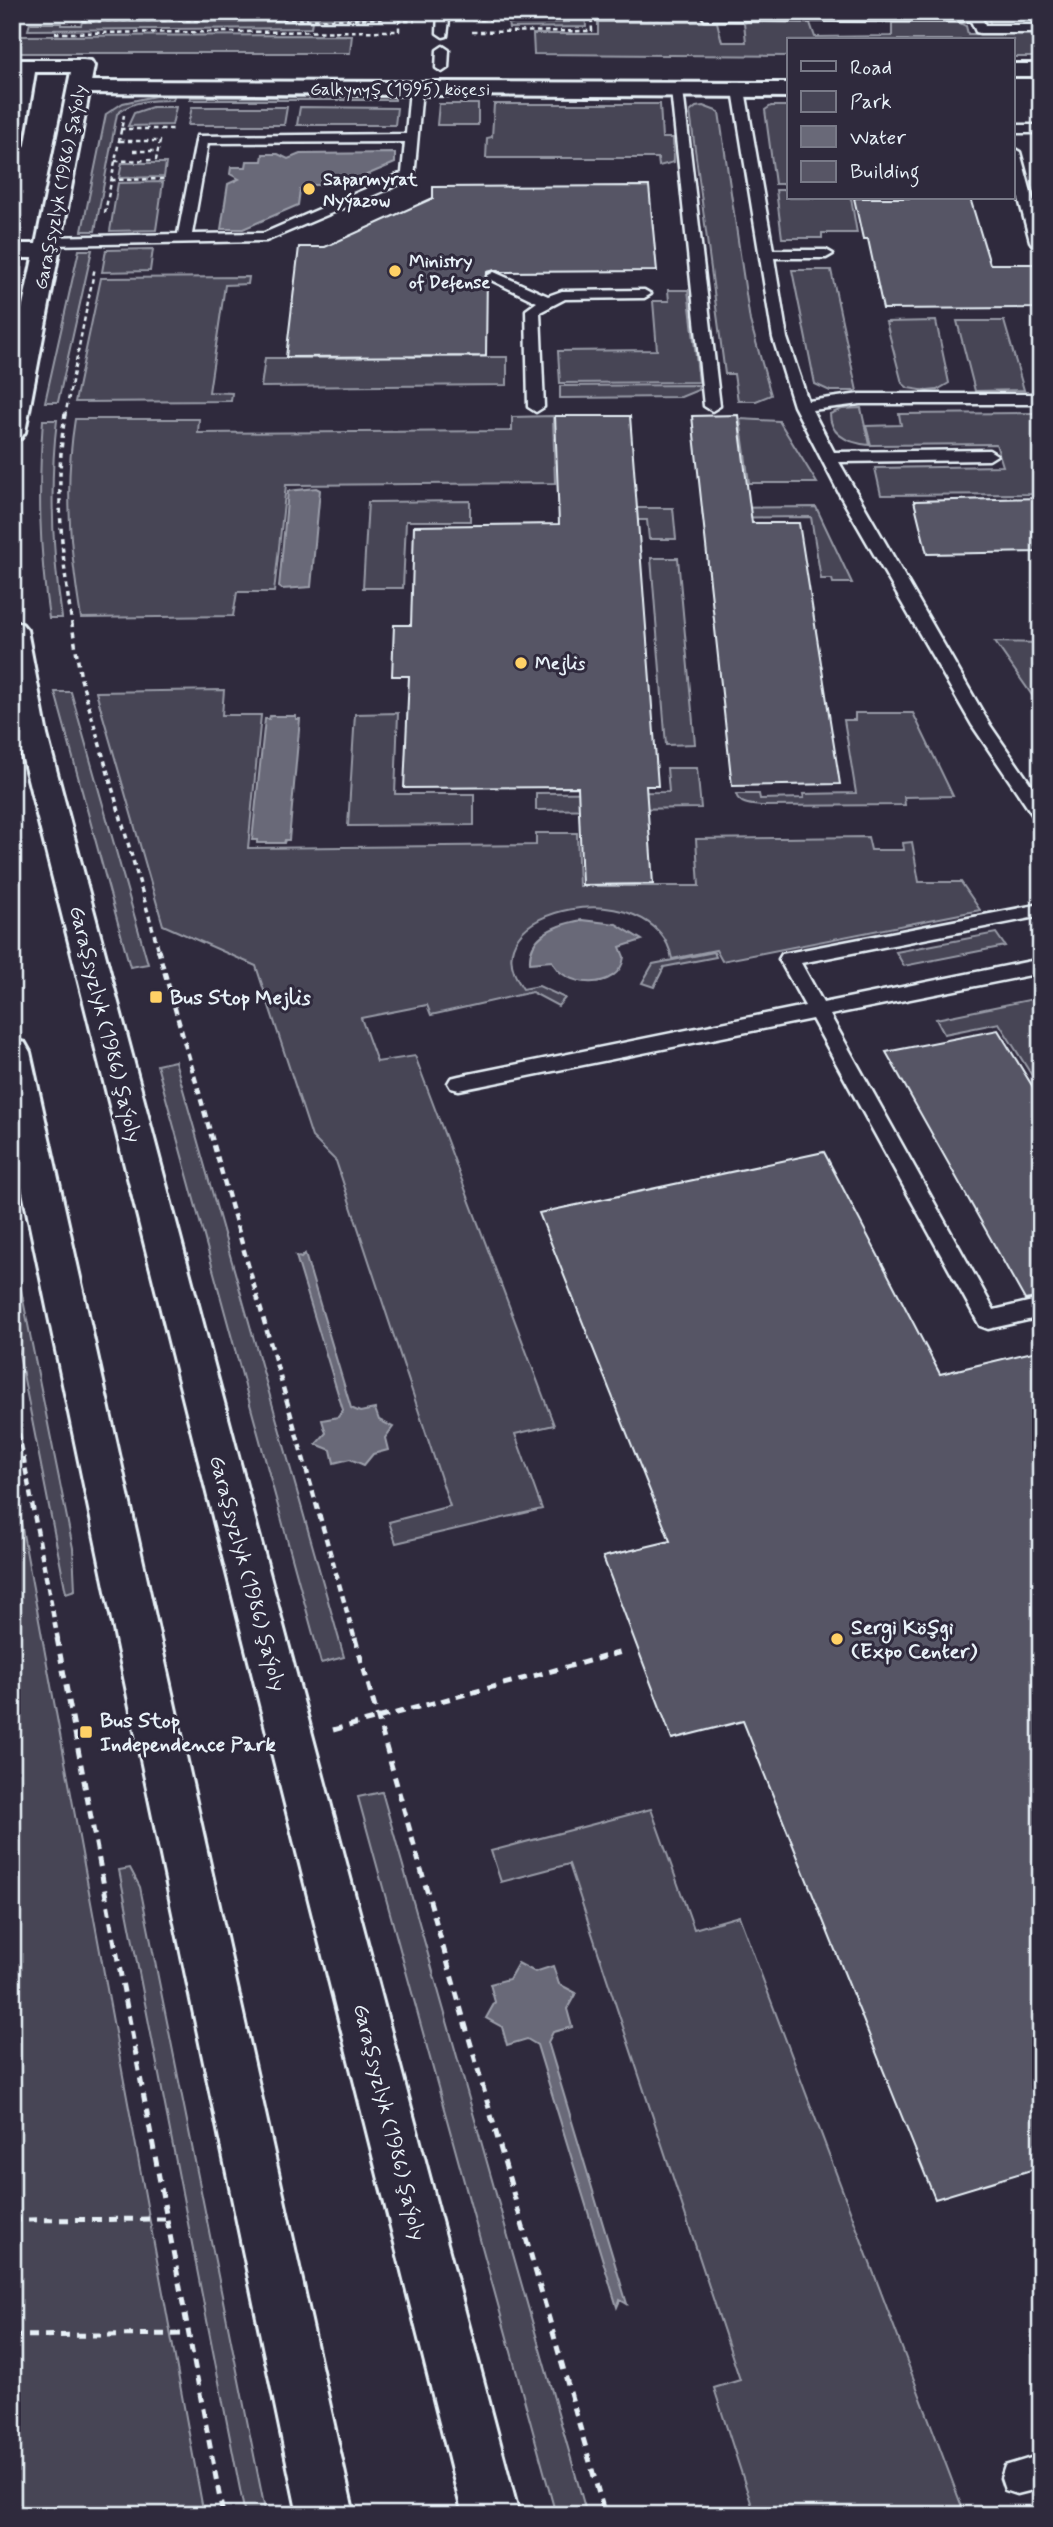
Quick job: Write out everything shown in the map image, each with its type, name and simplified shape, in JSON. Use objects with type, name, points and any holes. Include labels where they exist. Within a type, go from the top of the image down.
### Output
[{"type":"main road","name":"Galkynyş (1995) köçesi","points":[[415,78],[442,59],[470,68]]},
{"type":"main road","points":[[1014,70],[1041,70]]},
{"type":"main road","name":"Galkynyş (1995) köçesi","points":[[18,77],[72,79]]},
{"type":"main road","name":"Galkynyş (1995) köçesi","points":[[18,77],[415,78],[677,90],[787,90]]},
{"type":"main road","points":[[12,145],[18,77]]},
{"type":"main road","name":"Garaşsyzlyk (1986) şaýoly","points":[[13,418],[49,246],[72,79]]},
{"type":"main road","points":[[1014,90],[1041,90]]},
{"type":"main road","points":[[12,251],[49,246]]},
{"type":"main road","name":"Garaşsyzlyk (1986) şaýoly","points":[[12,630],[32,734],[491,2515]]},
{"type":"main road","points":[[12,1052],[326,2515]]},
{"type":"lane","points":[[717,15],[975,15],[979,29],[1041,29]]},
{"type":"lane","points":[[49,246],[101,240],[265,237],[409,176],[415,78]]},
{"type":"lane","points":[[677,90],[712,406]]},
{"type":"lane","points":[[739,90],[780,338],[802,406],[828,457],[981,725],[1041,813]]},
{"type":"lane","points":[[1014,129],[1041,129]]},
{"type":"lane","points":[[184,239],[202,139],[412,138]]},
{"type":"lane","points":[[1014,156],[1037,241]]},
{"type":"lane","points":[[765,254],[827,254]]},
{"type":"lane","points":[[494,276],[548,302]]},
{"type":"lane","points":[[536,407],[533,310],[562,295],[644,294]]},
{"type":"lane","points":[[802,406],[860,399],[1041,398]]},
{"type":"lane","points":[[828,457],[989,455]]},
{"type":"lane","points":[[1041,909],[789,959],[988,1320],[1041,1308]]},
{"type":"lane","points":[[458,1083],[1041,966]]},
{"type":"path","points":[[82,21],[381,19],[399,12]]},
{"type":"path","points":[[488,12],[505,20]]},
{"type":"path","points":[[505,20],[522,12]]},
{"type":"path","points":[[444,24],[564,20],[564,12]]},
{"type":"path","points":[[48,33],[399,31],[399,21],[592,30],[591,14],[717,15]]},
{"type":"path","points":[[319,32],[320,20]]},
{"type":"path","points":[[130,110],[124,116],[120,130],[101,240],[66,402],[59,487],[65,576],[81,680],[605,2515]]},
{"type":"path","points":[[120,130],[179,128]]},
{"type":"path","points":[[115,161],[156,160],[160,141],[118,141]]},
{"type":"path","points":[[133,151],[158,151]]},
{"type":"path","points":[[111,180],[195,179]]},
{"type":"path","points":[[12,1398],[223,2515]]},
{"type":"path","points":[[292,1741],[622,1652]]},
{"type":"path","points":[[12,2220],[168,2219]]},
{"type":"path","points":[[12,2336],[189,2334]]},
{"type":"green space","points":[[118,12],[393,12],[378,18],[134,19]]},
{"type":"green space","points":[[569,12],[585,12],[586,27],[509,28],[508,23],[569,22]]},
{"type":"green space","points":[[986,12],[1041,12],[1041,25],[991,25]]},
{"type":"green space","points":[[312,21],[311,28],[28,30],[30,23],[81,25],[82,22]]},
{"type":"green space","points":[[598,22],[717,22],[722,42],[746,42],[744,23],[748,22],[810,23],[815,37],[892,36],[892,23],[960,23],[966,26],[968,34],[1041,34],[1041,57],[1014,57],[1014,38],[787,38],[787,56],[534,54],[533,34],[598,34]]},
{"type":"green space","points":[[352,35],[350,53],[12,53],[14,36]]},
{"type":"green space","points":[[155,96],[174,96],[173,100],[136,103],[117,114],[95,231],[82,231],[106,114],[123,103]]},
{"type":"green space","points":[[191,97],[395,97],[395,100],[190,100]]},
{"type":"green space","points":[[439,104],[478,104],[478,125],[437,125]]},
{"type":"green space","points":[[494,104],[660,104],[662,138],[673,138],[674,162],[659,166],[658,158],[486,158],[487,138],[492,137]]},
{"type":"green space","points":[[703,106],[719,112],[750,321],[771,395],[756,401],[738,401],[734,374],[725,374],[690,112]]},
{"type":"green space","points":[[771,106],[787,106],[787,184],[775,184],[765,110]]},
{"type":"green space","points":[[152,107],[176,107],[172,125],[128,126],[134,113]]},
{"type":"green space","points":[[192,107],[287,107],[284,125],[188,125]]},
{"type":"green space","points":[[300,107],[397,108],[395,125],[297,125]]},
{"type":"green space","points":[[122,163],[166,163],[164,177],[119,178]]},
{"type":"green space","points":[[163,182],[156,230],[110,231],[118,183]]},
{"type":"green space","points":[[776,190],[787,190],[787,200],[851,200],[857,233],[822,233],[822,238],[782,238]]},
{"type":"green space","points":[[153,249],[150,271],[102,272],[106,250]]},
{"type":"green space","points":[[79,250],[92,250],[58,402],[45,402]]},
{"type":"green space","points":[[792,270],[831,270],[857,391],[830,391],[815,384]]},
{"type":"green space","points":[[249,277],[248,284],[225,285],[209,392],[232,393],[231,401],[75,402],[101,278]]},
{"type":"green space","points":[[668,290],[688,290],[699,382],[560,383],[558,351],[657,350],[653,301],[669,301]]},
{"type":"green space","points":[[366,315],[412,315],[410,357],[507,357],[507,385],[261,387],[265,358],[362,358]]},
{"type":"green space","points":[[936,321],[949,383],[937,390],[908,388],[902,383],[886,322]]},
{"type":"green space","points":[[957,321],[1004,321],[1024,390],[975,391]]},
{"type":"green space","points":[[699,385],[698,390],[681,397],[560,398],[560,386]]},
{"type":"green space","points":[[861,408],[869,445],[842,437],[831,422],[830,414],[842,409]]},
{"type":"green space","points":[[1041,413],[1041,494],[881,495],[875,468],[1003,466],[996,444],[871,445],[866,426],[901,425],[899,414]]},
{"type":"green space","points":[[553,416],[555,483],[286,485],[274,592],[237,592],[233,616],[81,618],[74,568],[69,494],[75,419],[199,419],[198,433],[512,431],[512,417]]},
{"type":"green space","points":[[740,419],[779,421],[817,483],[749,483]]},
{"type":"green space","points":[[43,420],[57,420],[53,519],[62,618],[49,618],[43,568],[40,470]]},
{"type":"green space","points":[[470,501],[470,521],[406,521],[403,588],[363,588],[368,502]]},
{"type":"green space","points":[[816,507],[852,583],[833,583],[832,579],[821,579],[811,517],[703,518],[702,508]]},
{"type":"green space","points":[[602,508],[673,508],[676,539],[649,539],[647,520],[603,520]]},
{"type":"green space","points":[[651,558],[678,558],[695,744],[666,745]]},
{"type":"green space","points":[[995,642],[1041,643],[1041,708]]},
{"type":"green space","points":[[224,690],[222,715],[261,715],[248,848],[536,845],[536,833],[577,833],[579,886],[699,886],[696,839],[868,837],[871,850],[904,850],[903,843],[912,842],[919,882],[961,882],[980,910],[722,961],[716,950],[672,959],[659,932],[634,915],[602,908],[569,909],[540,919],[519,936],[512,960],[523,989],[539,986],[565,998],[558,1006],[532,992],[431,1015],[427,1005],[361,1018],[377,1062],[415,1056],[554,1425],[515,1434],[542,1509],[396,1543],[389,1522],[450,1506],[336,1161],[312,1137],[256,966],[163,925],[96,692]]},
{"type":"green space","points":[[55,692],[71,692],[148,964],[130,967]]},
{"type":"green space","points":[[398,713],[395,794],[474,794],[474,825],[348,826],[355,714]]},
{"type":"green space","points":[[855,713],[913,713],[953,796],[904,797],[905,805],[762,806],[746,804],[738,798],[736,794],[759,794],[760,799],[804,798],[803,794],[856,793],[844,720],[855,720]]},
{"type":"green space","points":[[667,768],[697,768],[701,808],[536,810],[536,793],[669,792]]},
{"type":"green space","points":[[996,933],[1005,946],[904,966],[896,952]]},
{"type":"green space","points":[[714,952],[716,957],[664,967],[654,987],[642,983],[653,964]]},
{"type":"green space","points":[[1038,998],[1041,1002],[1041,1090],[999,1023],[944,1034],[936,1019]]},
{"type":"green space","points":[[175,1061],[344,1657],[321,1663],[157,1065]]},
{"type":"green space","points":[[12,1245],[73,1548],[75,1590],[66,1593],[12,1318]]},
{"type":"green space","points":[[12,1474],[204,2515],[12,2515]]},
{"type":"green space","points":[[382,1792],[587,2515],[556,2515],[358,1797]]},
{"type":"green space","points":[[651,1809],[694,1929],[739,1916],[965,2515],[755,2515],[714,2388],[740,2380],[569,1864],[501,1882],[491,1851]]},
{"type":"green space","points":[[130,1868],[140,1887],[266,2515],[245,2515],[119,1870]]},
{"type":"water","points":[[395,153],[395,163],[343,185],[311,185],[300,190],[298,205],[243,229],[221,229],[228,184],[239,179],[230,174],[231,167],[246,167],[247,161],[262,161],[263,154],[278,154],[288,159],[300,154]]},
{"type":"water","points":[[316,488],[320,490],[311,587],[282,589],[279,587],[288,491]]},
{"type":"water","points":[[270,716],[296,716],[296,719],[300,719],[289,840],[284,843],[257,843],[257,840],[252,840],[265,719]]},
{"type":"water","points":[[582,920],[616,924],[642,940],[620,947],[624,957],[620,968],[613,976],[602,981],[579,981],[567,977],[552,961],[530,963],[534,945],[547,932]]},
{"type":"water","points":[[305,1254],[351,1408],[360,1412],[375,1409],[379,1420],[393,1427],[385,1438],[388,1450],[373,1454],[364,1465],[350,1459],[334,1463],[331,1450],[316,1444],[326,1433],[322,1420],[338,1417],[343,1410],[296,1256],[301,1258]]},
{"type":"water","points":[[518,1963],[535,1972],[553,1966],[559,1984],[576,1993],[567,2009],[572,2027],[553,2032],[548,2042],[627,2304],[620,2300],[617,2307],[537,2045],[527,2039],[507,2045],[502,2027],[486,2018],[495,2002],[490,1984],[509,1979]]},
{"type":"building","name":"Ministry of Defense","points":[[649,186],[657,271],[487,272],[486,356],[286,357],[299,247],[325,247],[433,198],[433,187]]},
{"type":"building","points":[[854,200],[971,200],[990,264],[1041,264],[1041,308],[883,309],[868,239],[863,239]]},
{"type":"building","points":[[738,415],[752,523],[799,523],[840,784],[732,786],[692,416]]},
{"type":"building","name":"Mejlis","points":[[555,416],[630,416],[658,786],[646,786],[653,884],[582,885],[578,787],[404,788],[409,676],[392,676],[394,625],[411,625],[414,526],[559,524]]},
{"type":"building","points":[[1041,498],[1041,552],[927,554],[914,501]]},
{"type":"building","points":[[998,1030],[1041,1100],[1041,1297],[1025,1300],[886,1052]]},
{"type":"building","name":"Sergi Köşgi (Expo Center)","points":[[824,1152],[940,1374],[1041,1350],[1041,2167],[935,2199],[743,1721],[672,1739],[603,1557],[670,1541],[539,1213]]},
{"type":"place","name":"Saparmyrat Nyýazow","points":[[309,189]]},
{"type":"place","name":"Ministry of Defense","points":[[395,271]]},
{"type":"place","name":"Mejlis","points":[[521,663]]},
{"type":"place","name":"Bus Stop Mejlis","points":[[156,997]]},
{"type":"place","name":"Sergi Köşgi (Expo Center)","points":[[837,1639]]},
{"type":"place","name":"Bus Stop Independence Park","points":[[86,1732]]}]
